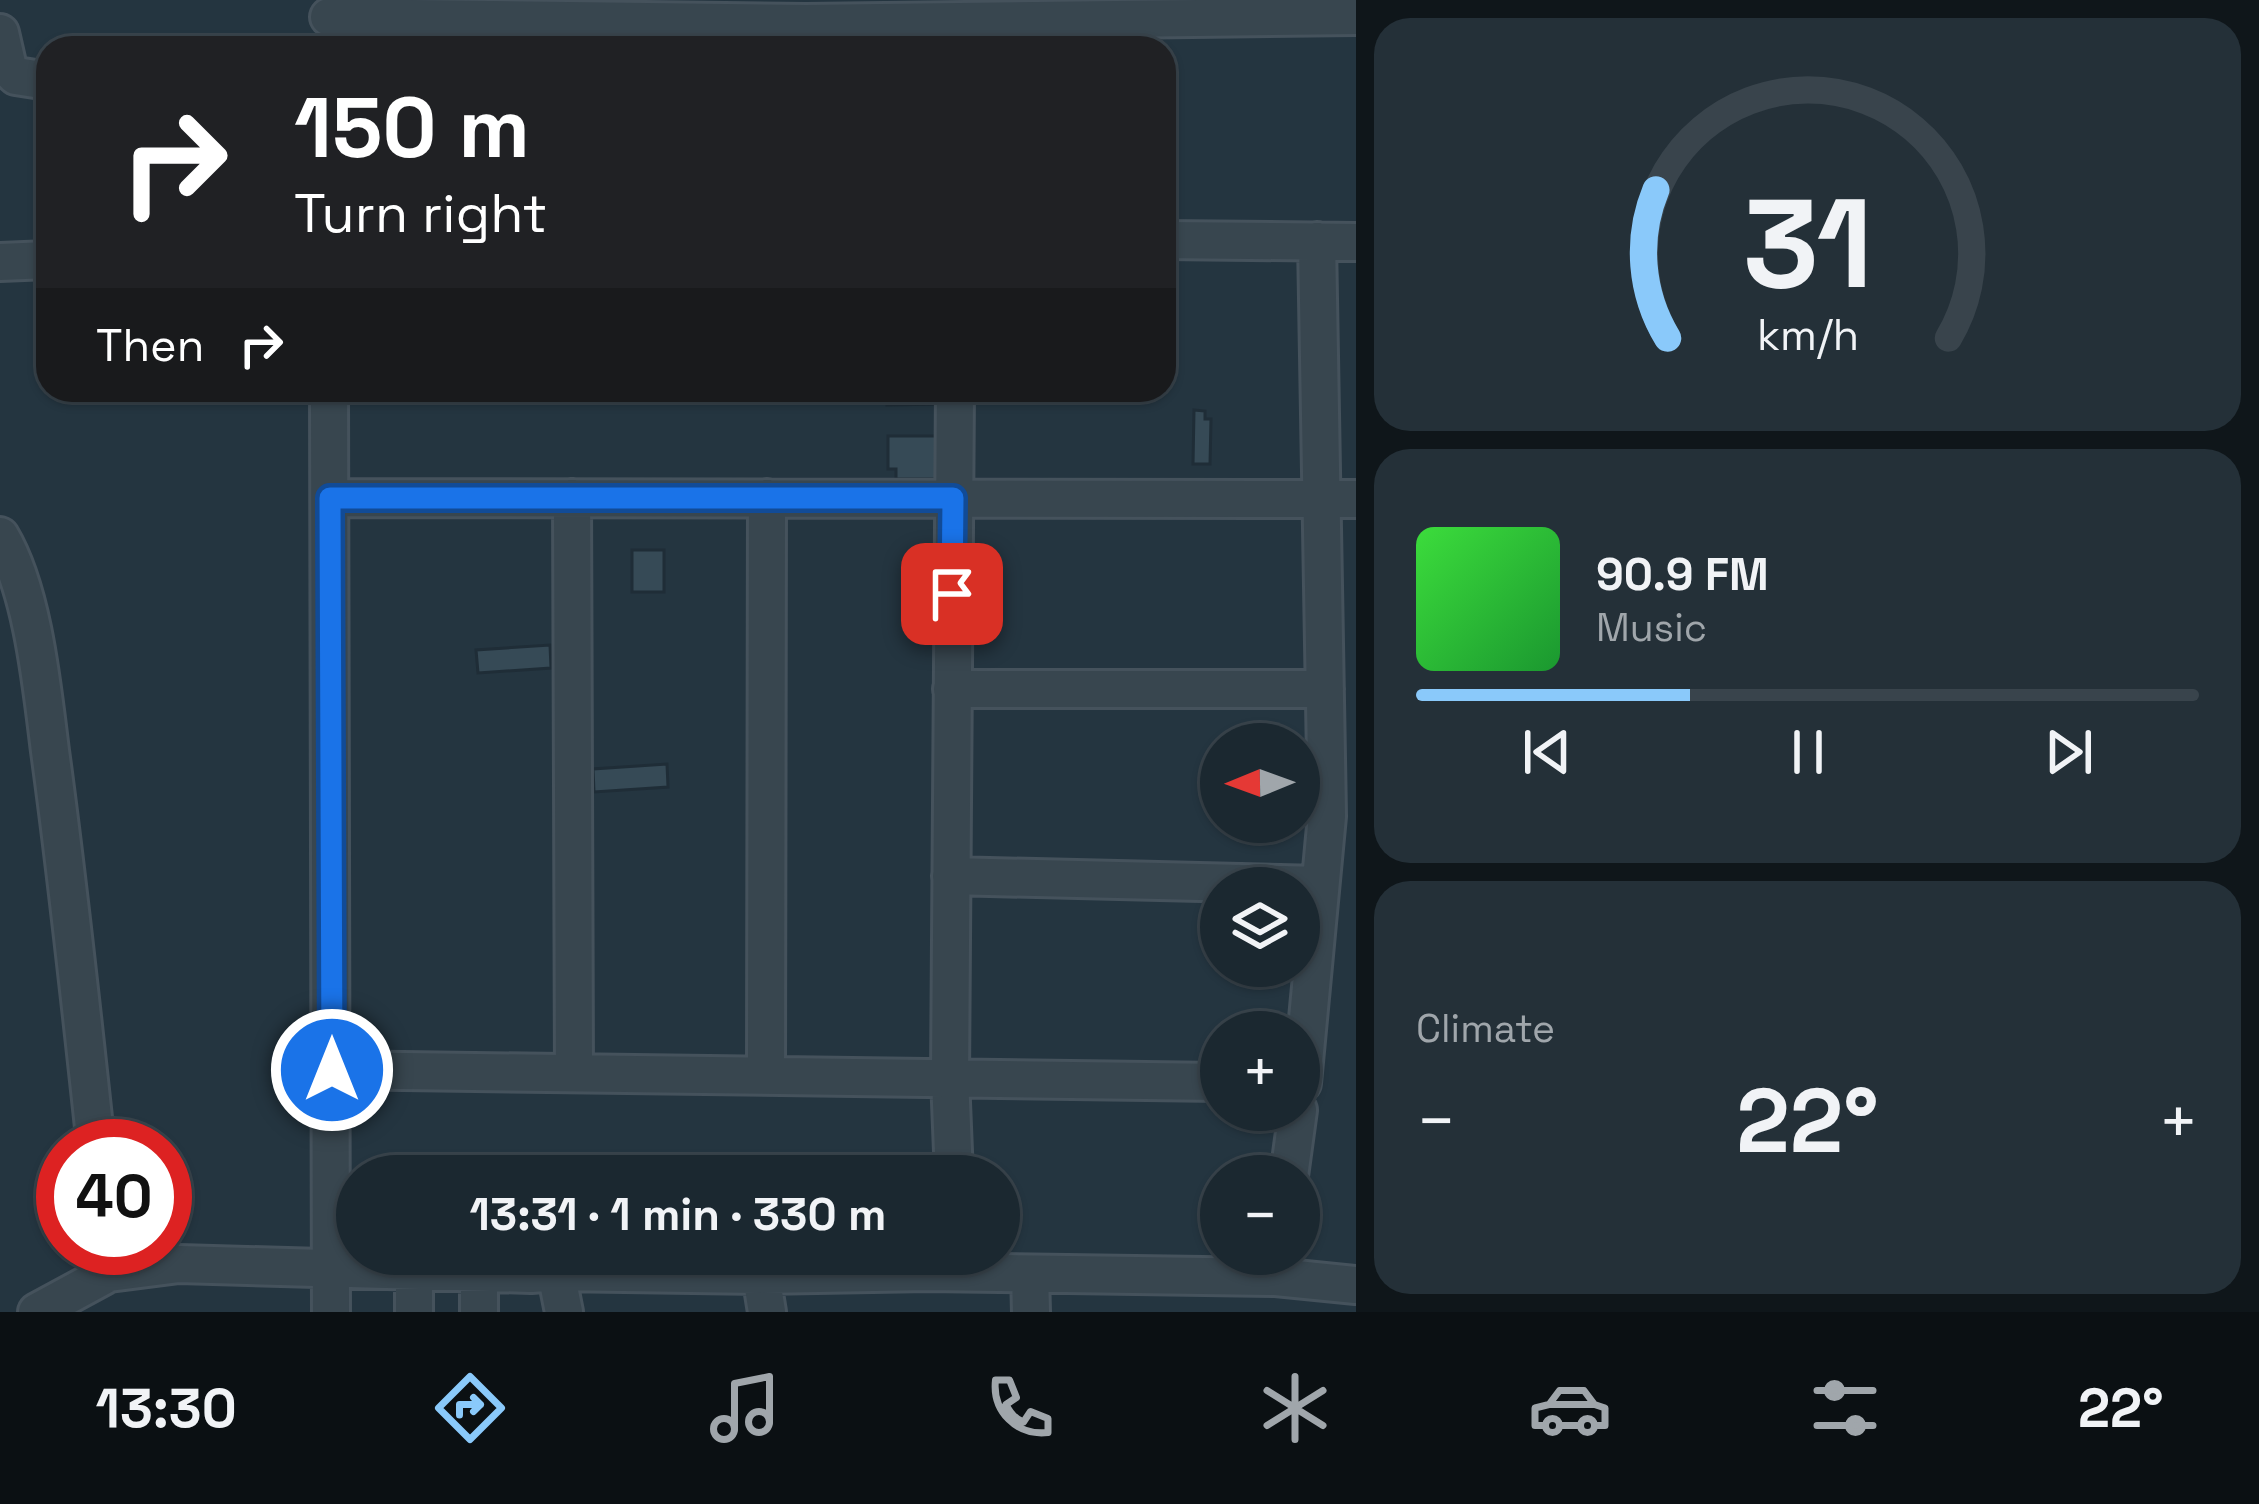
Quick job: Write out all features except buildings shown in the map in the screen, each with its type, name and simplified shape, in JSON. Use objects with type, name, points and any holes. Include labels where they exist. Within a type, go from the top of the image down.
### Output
[{"type":"street","points":[[329,22],[806,24],[1001,10],[1196,9],[1356,16]]},
{"type":"street","points":[[0,33],[8,68],[16,76],[36,79]]},
{"type":"street","points":[[1176,240],[1356,242]]},
{"type":"street","points":[[1317,241],[1339,498],[1325,689],[1340,843],[1320,885]]},
{"type":"street","points":[[0,262],[36,260]]},
{"type":"street","points":[[329,402],[331,1312]]},
{"type":"street","points":[[953,1155],[955,402]]},
{"type":"street","points":[[330,498],[1339,498]]},
{"type":"street","points":[[572,498],[574,1073]]},
{"type":"street","points":[[766,498],[766,1076]]},
{"type":"street","points":[[0,536],[24,598],[44,705],[93,1119]]},
{"type":"street","points":[[952,689],[1325,689]]},
{"type":"street","points":[[951,876],[1200,882]]},
{"type":"street","points":[[332,1070],[1200,1082]]},
{"type":"street","points":[[37,1312],[95,1280],[179,1264],[336,1267]]},
{"type":"street","points":[[1020,1273],[1356,1286]]},
{"type":"street","points":[[1030,1274],[1031,1312]]},
{"type":"street","points":[[414,1275],[414,1312]]},
{"type":"street","points":[[479,1275],[479,1312]]},
{"type":"street","points":[[557,1275],[564,1312]]},
{"type":"street","points":[[761,1275],[767,1312]]},
{"type":"route","points":[[332,1070],[330,498],[953,498],[952,594]]}]
